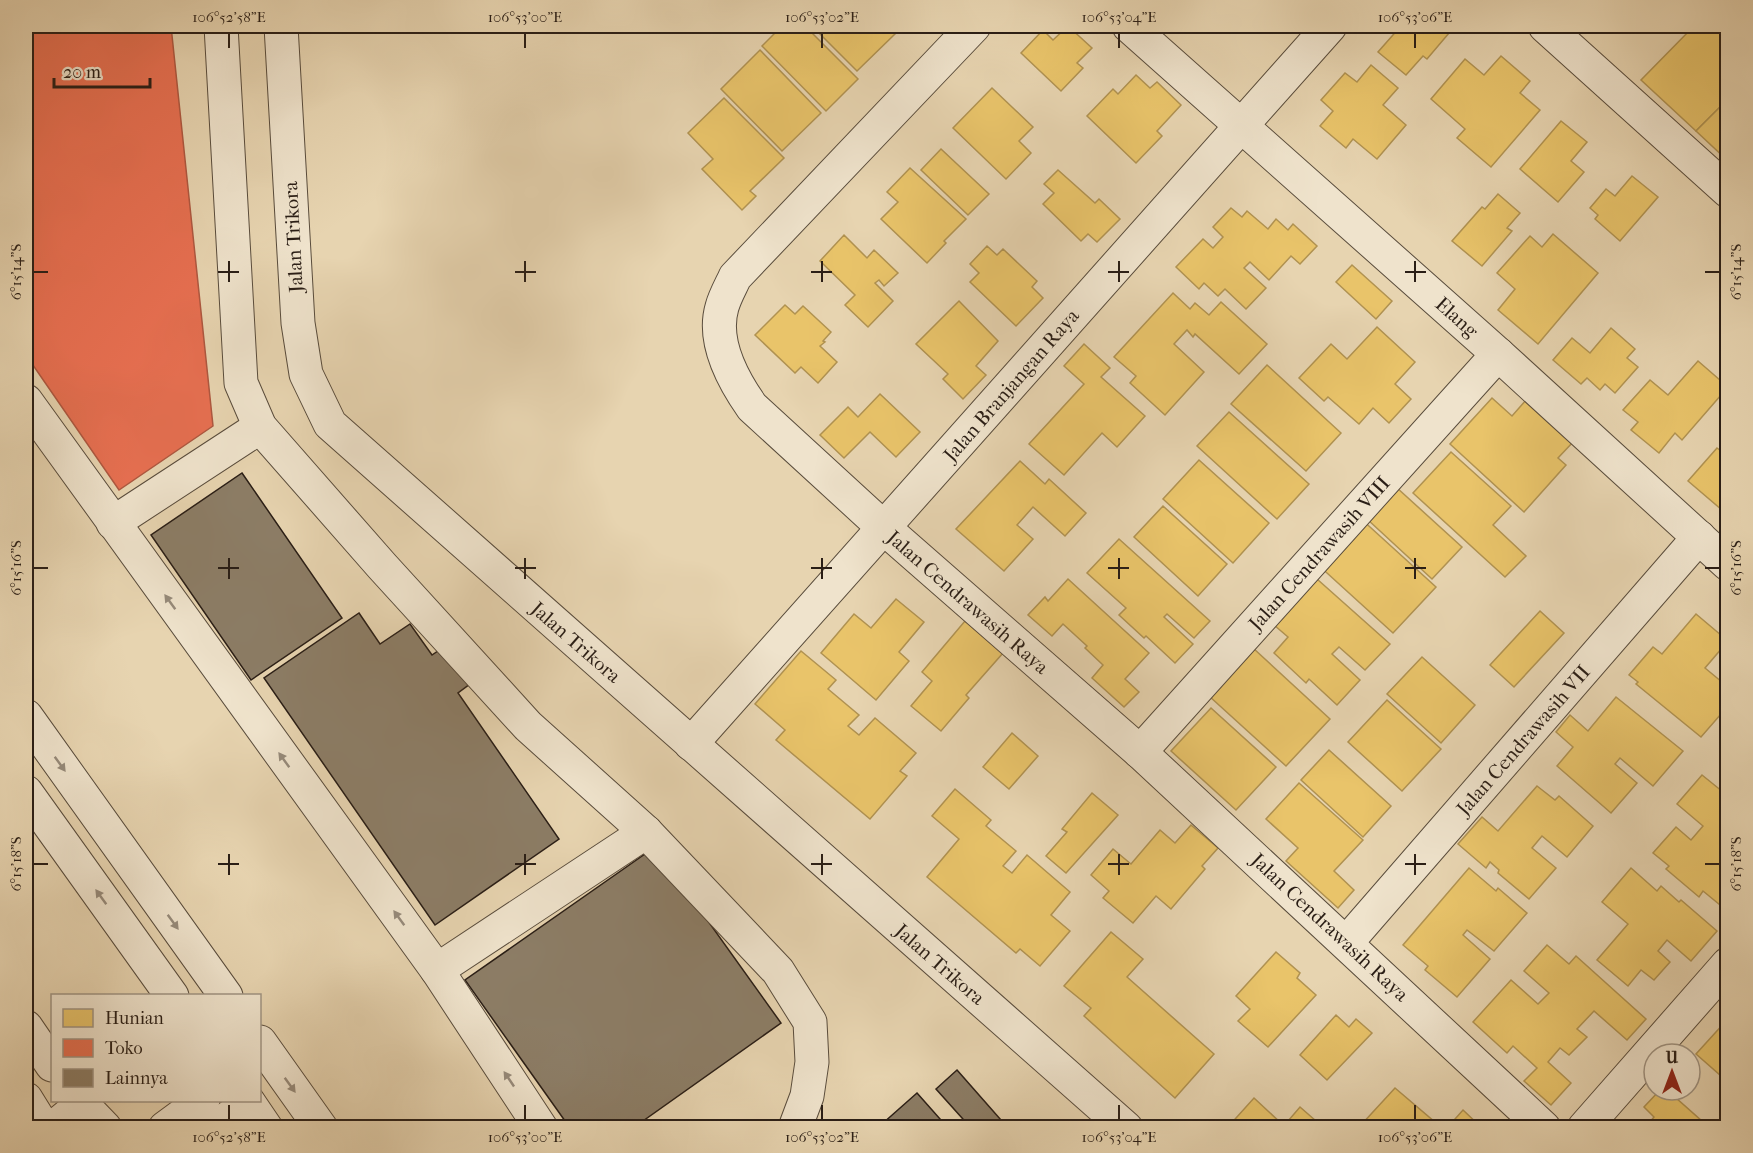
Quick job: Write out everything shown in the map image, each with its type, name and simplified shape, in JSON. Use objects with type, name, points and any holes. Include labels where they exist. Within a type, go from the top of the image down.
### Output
[{"type":"street","points":[[221,26],[241,383],[260,427],[528,726],[646,832],[778,971],[810,1022],[812,1062],[807,1095],[795,1128]]},
{"type":"street","name":"Jalan Trikora","points":[[281,26],[298,324],[306,374],[330,424],[1126,1128]]},
{"type":"street","name":"Jalan Cendrawasih Raya","points":[[974,26],[735,277],[721,309],[720,332],[724,354],[735,383],[752,407],[884,528],[1140,752],[1347,942],[1544,1128]]},
{"type":"street","name":"Elang","points":[[1129,26],[1498,354],[1728,564]]},
{"type":"street","name":"Jalan Branjangan Raya","points":[[691,744],[1240,124],[1330,26]]},
{"type":"street","points":[[1545,26],[1728,191]]},
{"type":"street","name":"Jalan Cendrawasih VIII","points":[[1140,752],[1498,354]]},
{"type":"street","points":[[26,401],[436,970],[541,1128]]},
{"type":"street","points":[[113,522],[260,427]]},
{"type":"street","name":"Jalan Cendrawasih VII","points":[[1347,942],[1699,537]]},
{"type":"street","points":[[26,716],[225,994]]},
{"type":"street","points":[[26,792],[171,994]]},
{"type":"street","points":[[436,970],[646,832]]},
{"type":"street","points":[[1584,1128],[1728,964]]},
{"type":"street","points":[[26,1027],[51,1064]]},
{"type":"street","points":[[261,1043],[321,1128]]},
{"type":"street","points":[[26,1099],[44,1128]]},
{"type":"street","points":[[165,1128],[201,1102]]},
{"type":"street","points":[[53,1128],[80,1103],[105,1128]]},
{"type":"street","points":[[213,1128],[254,1111]]},
{"type":"building: Hunian","points":[[782,26],[805,26],[858,79],[826,111],[762,46]]},
{"type":"building: Hunian","points":[[812,26],[890,26],[897,32],[857,71]]},
{"type":"building: Hunian","points":[[1068,26],[1092,48],[1077,63],[1083,68],[1061,91],[1021,53],[1043,30],[1053,40]]},
{"type":"building: Hunian","points":[[1410,26],[1455,26],[1427,59],[1423,56],[1406,75],[1378,52],[1400,27],[1405,31]]},
{"type":"building: Hunian","points":[[1694,26],[1728,26],[1728,99],[1696,131],[1641,80]]},
{"type":"building: Hunian","points":[[760,50],[821,113],[782,151],[721,89]]},
{"type":"building: Hunian","points":[[1501,56],[1530,81],[1520,93],[1540,110],[1491,167],[1457,138],[1465,129],[1431,99],[1465,59],[1484,75]]},
{"type":"building: Hunian","points":[[1371,65],[1398,88],[1383,105],[1406,125],[1377,159],[1353,139],[1346,148],[1320,126],[1333,111],[1321,100],[1345,73],[1357,82]]},
{"type":"building: Hunian","points":[[1136,75],[1150,88],[1157,82],[1181,105],[1157,131],[1162,136],[1136,163],[1087,116],[1113,89],[1118,94]]},
{"type":"building: Hunian","points":[[992,88],[1033,127],[1019,141],[1031,153],[1006,179],[953,128]]},
{"type":"building: Hunian","points":[[724,98],[784,158],[750,191],[756,196],[742,210],[702,169],[713,159],[688,133]]},
{"type":"building: Hunian","points":[[1728,99],[1728,161],[1696,131]]},
{"type":"building: Hunian","points":[[1561,121],[1587,142],[1571,161],[1584,172],[1558,202],[1520,169]]},
{"type":"building: Hunian","points":[[941,149],[989,194],[968,215],[921,170]]},
{"type":"building: Hunian","points":[[910,168],[966,219],[944,241],[946,243],[927,263],[881,219],[898,202],[887,192]]},
{"type":"building: Hunian","points":[[1058,170],[1095,203],[1099,199],[1120,219],[1097,242],[1088,234],[1081,241],[1043,204],[1054,193],[1044,184]]},
{"type":"building: Hunian","points":[[1632,176],[1658,197],[1620,241],[1595,219],[1598,215],[1590,208],[1606,189],[1615,196]]},
{"type":"building: Hunian","points":[[1498,194],[1520,213],[1507,228],[1512,231],[1482,266],[1452,241],[1482,207],[1485,209]]},
{"type":"building: Hunian","points":[[1231,208],[1242,217],[1247,211],[1268,229],[1276,219],[1288,230],[1293,224],[1317,246],[1300,264],[1291,256],[1269,280],[1250,262],[1244,268],[1266,288],[1246,309],[1225,289],[1218,296],[1204,283],[1199,289],[1176,267],[1203,239],[1213,248],[1223,237],[1213,227]]},
{"type":"building: Hunian","points":[[1553,234],[1598,273],[1538,344],[1498,310],[1515,289],[1497,273],[1530,236],[1542,247]]},
{"type":"building: Hunian","points":[[844,235],[867,258],[874,250],[898,273],[884,286],[879,280],[875,283],[893,301],[868,327],[845,305],[855,295],[820,261]]},
{"type":"building: Hunian","points":[[987,246],[997,255],[1003,249],[1037,281],[1032,287],[1043,298],[1016,326],[970,282],[979,273],[970,264]]},
{"type":"building: Hunian","points":[[1352,265],[1392,301],[1376,319],[1336,282]]},
{"type":"building: Hunian","points":[[1173,293],[1190,309],[1195,303],[1209,315],[1221,302],[1267,344],[1239,374],[1195,334],[1193,337],[1187,330],[1174,344],[1204,372],[1165,415],[1130,383],[1136,376],[1114,357]]},
{"type":"building: Hunian","points":[[959,301],[998,341],[976,366],[986,375],[963,399],[943,379],[948,374],[916,344]]},
{"type":"building: Hunian","points":[[785,305],[795,314],[803,306],[831,332],[820,346],[837,362],[818,383],[801,367],[795,373],[755,335]]},
{"type":"building: Hunian","points":[[1377,327],[1415,362],[1395,384],[1411,399],[1389,423],[1373,408],[1359,424],[1328,397],[1324,401],[1299,378],[1331,344],[1347,359]]},
{"type":"building: Hunian","points":[[1611,328],[1635,349],[1627,358],[1638,367],[1615,393],[1605,384],[1600,390],[1587,378],[1581,384],[1553,360],[1572,338],[1590,353]]},
{"type":"building: Hunian","points":[[1084,344],[1110,368],[1101,377],[1145,416],[1117,447],[1102,433],[1064,475],[1029,444],[1084,384],[1064,366]]},
{"type":"building: Hunian","points":[[1698,361],[1728,387],[1682,440],[1675,433],[1659,453],[1631,430],[1638,422],[1623,410],[1650,380],[1668,395]]},
{"type":"building: Hunian","points":[[1267,365],[1341,433],[1306,471],[1231,404]]},
{"type":"building: Hunian","points":[[880,394],[920,432],[896,457],[870,432],[844,458],[820,435],[848,407],[858,417]]},
{"type":"building: Hunian","points":[[1492,398],[1512,416],[1526,400],[1573,442],[1558,458],[1566,465],[1524,512],[1450,444]]},
{"type":"building: Hunian","points":[[1229,412],[1309,484],[1277,519],[1197,446]]},
{"type":"building: Hunian","points":[[1717,448],[1728,456],[1728,503],[1722,510],[1688,481]]},
{"type":"building: Hunian","points":[[1451,452],[1511,506],[1493,525],[1526,556],[1505,577],[1413,493]]},
{"type":"building: Hunian","points":[[1199,460],[1269,523],[1233,563],[1163,499]]},
{"type":"building: Hunian","points":[[1020,461],[1045,484],[1049,479],[1086,513],[1065,536],[1033,507],[1017,525],[1033,539],[1004,571],[956,529]]},
{"type":"building: Hunian","points":[[1396,487],[1462,547],[1432,579],[1367,519]]},
{"type":"building: Hunian","points":[[1163,506],[1227,564],[1198,596],[1134,537]]},
{"type":"building: Hunian","points":[[1359,517],[1436,587],[1393,633],[1316,563]]},
{"type":"building: Hunian","points":[[1119,539],[1210,621],[1194,638],[1167,614],[1164,617],[1193,644],[1175,663],[1119,615],[1126,608],[1087,573]]},
{"type":"building: Hunian","points":[[1068,579],[1149,653],[1125,679],[1139,692],[1124,707],[1092,678],[1103,665],[1085,648],[1087,646],[1063,624],[1052,636],[1028,615],[1045,597],[1048,601]]},
{"type":"building: Hunian","points":[[1317,579],[1390,644],[1365,670],[1339,647],[1332,654],[1360,680],[1337,705],[1309,679],[1306,683],[1274,653],[1288,637],[1274,625]]},
{"type":"building: Hunian","points":[[896,599],[924,622],[899,652],[909,661],[876,700],[821,653],[854,614],[871,628]]},
{"type":"building: Hunian","points":[[1540,611],[1564,633],[1514,687],[1490,665]]},
{"type":"building: Hunian","points":[[1696,614],[1728,641],[1705,668],[1728,687],[1728,706],[1701,737],[1636,684],[1638,682],[1629,675],[1653,647],[1662,654]]},
{"type":"building: Hunian","points":[[965,621],[1003,653],[966,695],[969,698],[941,731],[911,706],[932,681],[922,672]]},
{"type":"building: Hunian","points":[[1253,648],[1330,719],[1286,766],[1209,696]]},
{"type":"building: Hunian","points":[[801,651],[836,680],[828,689],[859,715],[848,726],[859,735],[875,718],[916,753],[900,771],[907,776],[870,819],[776,740],[785,730],[755,704]]},
{"type":"building: Hunian","points":[[1422,657],[1475,705],[1441,743],[1387,694]]},
{"type":"building: Hunian","points":[[1616,697],[1683,751],[1653,786],[1620,758],[1615,764],[1637,783],[1611,813],[1557,766],[1573,747],[1556,732],[1570,715],[1588,731]]},
{"type":"building: Hunian","points":[[1387,700],[1441,749],[1402,791],[1348,742]]},
{"type":"building: Hunian","points":[[1211,708],[1276,767],[1236,810],[1171,751]]},
{"type":"building: Hunian","points":[[1012,733],[1038,756],[1009,789],[983,767]]},
{"type":"building: Hunian","points":[[1329,750],[1391,806],[1363,837],[1301,780]]},
{"type":"building: Hunian","points":[[1702,775],[1728,796],[1728,906],[1725,909],[1703,891],[1699,897],[1666,869],[1669,866],[1653,853],[1676,827],[1691,840],[1703,826],[1677,804]]},
{"type":"building: Hunian","points":[[1299,783],[1363,840],[1334,871],[1354,890],[1338,908],[1286,861],[1298,848],[1266,819]]},
{"type":"building: Hunian","points":[[1537,786],[1555,800],[1559,796],[1593,826],[1567,857],[1542,836],[1532,848],[1556,868],[1529,899],[1498,873],[1499,870],[1490,862],[1486,868],[1458,844],[1482,817],[1498,831]]},
{"type":"building: Hunian","points":[[955,789],[991,820],[986,826],[1016,851],[1003,866],[1012,873],[1027,855],[1070,892],[1051,915],[1070,931],[1040,966],[1020,949],[1016,953],[927,877],[959,839],[932,816]]},
{"type":"building: Hunian","points":[[1092,793],[1118,815],[1066,873],[1046,856],[1067,832],[1062,829]]},
{"type":"building: Hunian","points":[[1191,825],[1218,848],[1202,866],[1205,869],[1171,909],[1156,896],[1133,923],[1103,898],[1109,891],[1091,875],[1113,849],[1131,864],[1160,830],[1175,843]]},
{"type":"building: Hunian","points":[[1469,868],[1496,891],[1498,888],[1527,913],[1494,951],[1467,930],[1463,935],[1490,959],[1457,997],[1425,970],[1428,966],[1403,945]]},
{"type":"building: Hunian","points":[[1631,868],[1657,891],[1661,886],[1679,902],[1681,900],[1717,931],[1691,961],[1667,940],[1658,951],[1670,962],[1654,980],[1641,970],[1628,986],[1597,960],[1628,924],[1602,902]]},
{"type":"building: Hunian","points":[[1111,932],[1143,959],[1127,977],[1214,1054],[1175,1098],[1084,1016],[1091,1008],[1064,986]]},
{"type":"building: Hunian","points":[[1547,945],[1569,964],[1576,956],[1646,1019],[1627,1040],[1594,1011],[1577,1029],[1587,1037],[1569,1055],[1560,1048],[1548,1062],[1571,1083],[1551,1105],[1524,1081],[1537,1068],[1513,1046],[1507,1053],[1473,1022],[1511,980],[1538,1004],[1549,993],[1524,971]]},
{"type":"building: Hunian","points":[[1276,952],[1300,973],[1297,978],[1316,995],[1268,1047],[1238,1021],[1250,1009],[1236,996]]},
{"type":"building: Hunian","points":[[1336,1015],[1349,1027],[1356,1019],[1372,1033],[1327,1080],[1300,1055]]},
{"type":"building: Hunian","points":[[1725,1022],[1728,1025],[1728,1082],[1702,1059],[1702,1047]]},
{"type":"building: Hunian","points":[[1395,1088],[1436,1123],[1433,1128],[1364,1128],[1361,1125]]},
{"type":"building: Hunian","points":[[1254,1098],[1282,1124],[1279,1128],[1227,1128]]},
{"type":"building: Hunian","points":[[1649,1102],[1680,1102],[1703,1122],[1699,1128],[1645,1128],[1654,1117],[1644,1107]]},
{"type":"building: Hunian","points":[[1300,1107],[1324,1128],[1282,1128]]},
{"type":"building: Hunian","points":[[1463,1110],[1482,1128],[1447,1128]]},
{"type":"building: Toko","points":[[26,26],[171,26],[213,426],[119,490],[26,355]]},
{"type":"building: Lainnya","points":[[242,473],[342,618],[251,680],[151,535]]},
{"type":"building: Lainnya","points":[[359,613],[380,644],[410,624],[432,655],[448,644],[474,681],[458,693],[559,839],[435,925],[264,678]]},
{"type":"building: Lainnya","points":[[655,847],[781,1023],[633,1128],[570,1128],[465,980]]},
{"type":"building: Lainnya","points":[[957,1070],[1008,1128],[971,1128],[936,1089]]},
{"type":"building: Lainnya","points":[[917,1093],[948,1128],[886,1128],[882,1124]]}]
